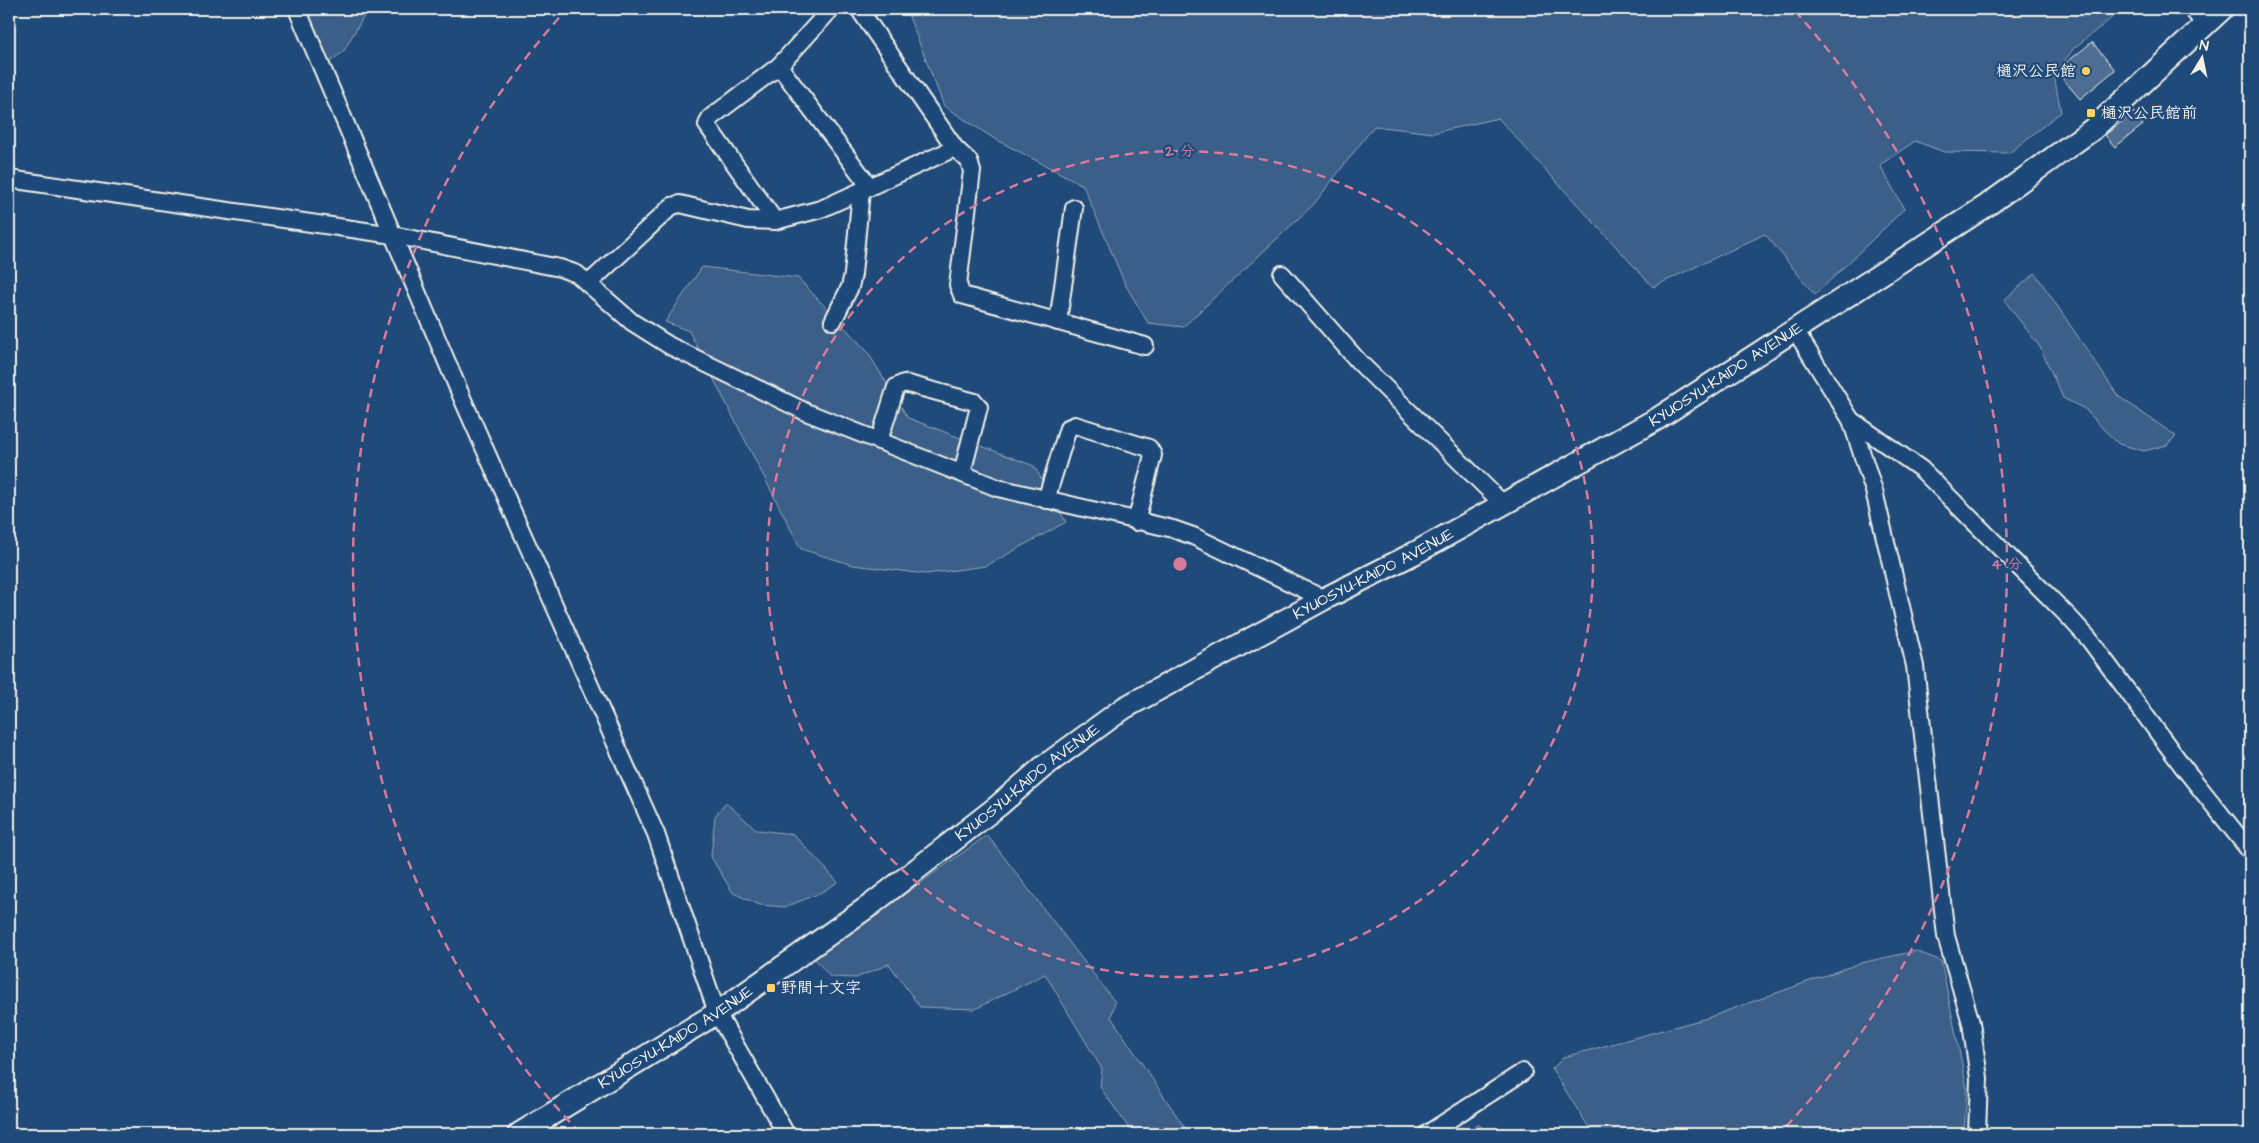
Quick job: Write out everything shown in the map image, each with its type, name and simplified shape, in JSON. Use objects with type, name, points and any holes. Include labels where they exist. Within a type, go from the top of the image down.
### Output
[{"type":"main road","name":"KYUOSYU-KAIDO AVENUE","points":[[519,1134],[717,1013],[872,904],[998,806],[1043,767],[1124,708],[1324,598],[1413,554],[1657,419],[1986,206],[2093,129],[2199,17],[2222,9]]},
{"type":"street","points":[[297,9],[467,410],[656,834],[717,1013],[786,1134]]},
{"type":"street","points":[[775,221],[707,125],[710,118],[779,66],[831,9]]},
{"type":"street","points":[[859,9],[955,148],[969,161],[972,171],[958,285],[962,294],[1145,346]]},
{"type":"street","points":[[779,66],[866,189],[850,287],[833,321]]},
{"type":"street","points":[[588,284],[672,206],[680,204],[748,220],[775,221],[821,209],[955,148]]},
{"type":"street","points":[[9,179],[393,235],[560,268],[577,274],[632,322],[670,346],[806,412],[998,488],[1136,522],[1173,529],[1193,536],[1324,598]]},
{"type":"street","points":[[1058,322],[1074,208]]},
{"type":"street","points":[[1282,274],[1359,362],[1503,504]]},
{"type":"street","points":[[1795,330],[1851,420],[1874,491],[1915,666],[1946,936],[1972,1023],[1980,1078],[1977,1134]]},
{"type":"street","points":[[879,441],[896,387],[904,383],[975,402],[979,407],[962,473]]},
{"type":"street","points":[[1851,420],[1920,469],[2069,617],[2089,639],[2184,768],[2250,851]]},
{"type":"street","points":[[1046,500],[1068,428],[1075,425],[1149,448],[1153,455],[1136,522]]},
{"type":"street","points":[[1427,1134],[1523,1072]]},
{"type":"shaded area","points":[[302,9],[368,9],[343,52],[328,63]]},
{"type":"shaded area","points":[[906,9],[2123,9],[2074,48],[2054,75],[2061,112],[2009,153],[1944,152],[1915,141],[1880,165],[1904,209],[1815,295],[1765,234],[1653,287],[1498,118],[1433,133],[1374,126],[1314,204],[1183,327],[1148,323],[1125,284],[1083,185],[993,138],[944,106]]},
{"type":"shaded area","points":[[702,267],[798,278],[867,351],[908,418],[1034,466],[1066,522],[986,566],[926,574],[853,565],[801,549],[689,331],[665,322]]},
{"type":"shaded area","points":[[2035,273],[2118,396],[2176,436],[2167,445],[2144,451],[2119,444],[2085,409],[2063,398],[2040,347],[2004,300]]},
{"type":"shaded area","points":[[726,803],[757,830],[793,834],[838,882],[818,894],[785,907],[760,905],[733,893],[711,857],[715,816]]},
{"type":"shaded area","points":[[987,835],[1115,1002],[1111,1017],[1189,1134],[1133,1134],[1100,1087],[1102,1069],[1045,974],[975,1009],[920,1007],[889,964],[856,978],[830,977],[815,959]]},
{"type":"shaded area","points":[[1916,951],[1941,961],[1967,1089],[1964,1134],[1593,1134],[1552,1069],[1564,1057],[1707,1018],[1860,963]]},
{"type":"shaded area","points":[[1478,1124],[1490,1134],[1463,1134]]},
{"type":"building","name":"樋沢公民館","points":[[2092,42],[2115,70],[2080,99],[2056,71]]},
{"type":"building","points":[[2134,112],[2143,125],[2115,147],[2105,135]]},
{"type":"place","name":"樋沢公民館","points":[[2086,71]]},
{"type":"place","name":"樋沢公民館前","points":[[2091,113]]},
{"type":"place","name":"野間十文字","points":[[771,988]]}]
